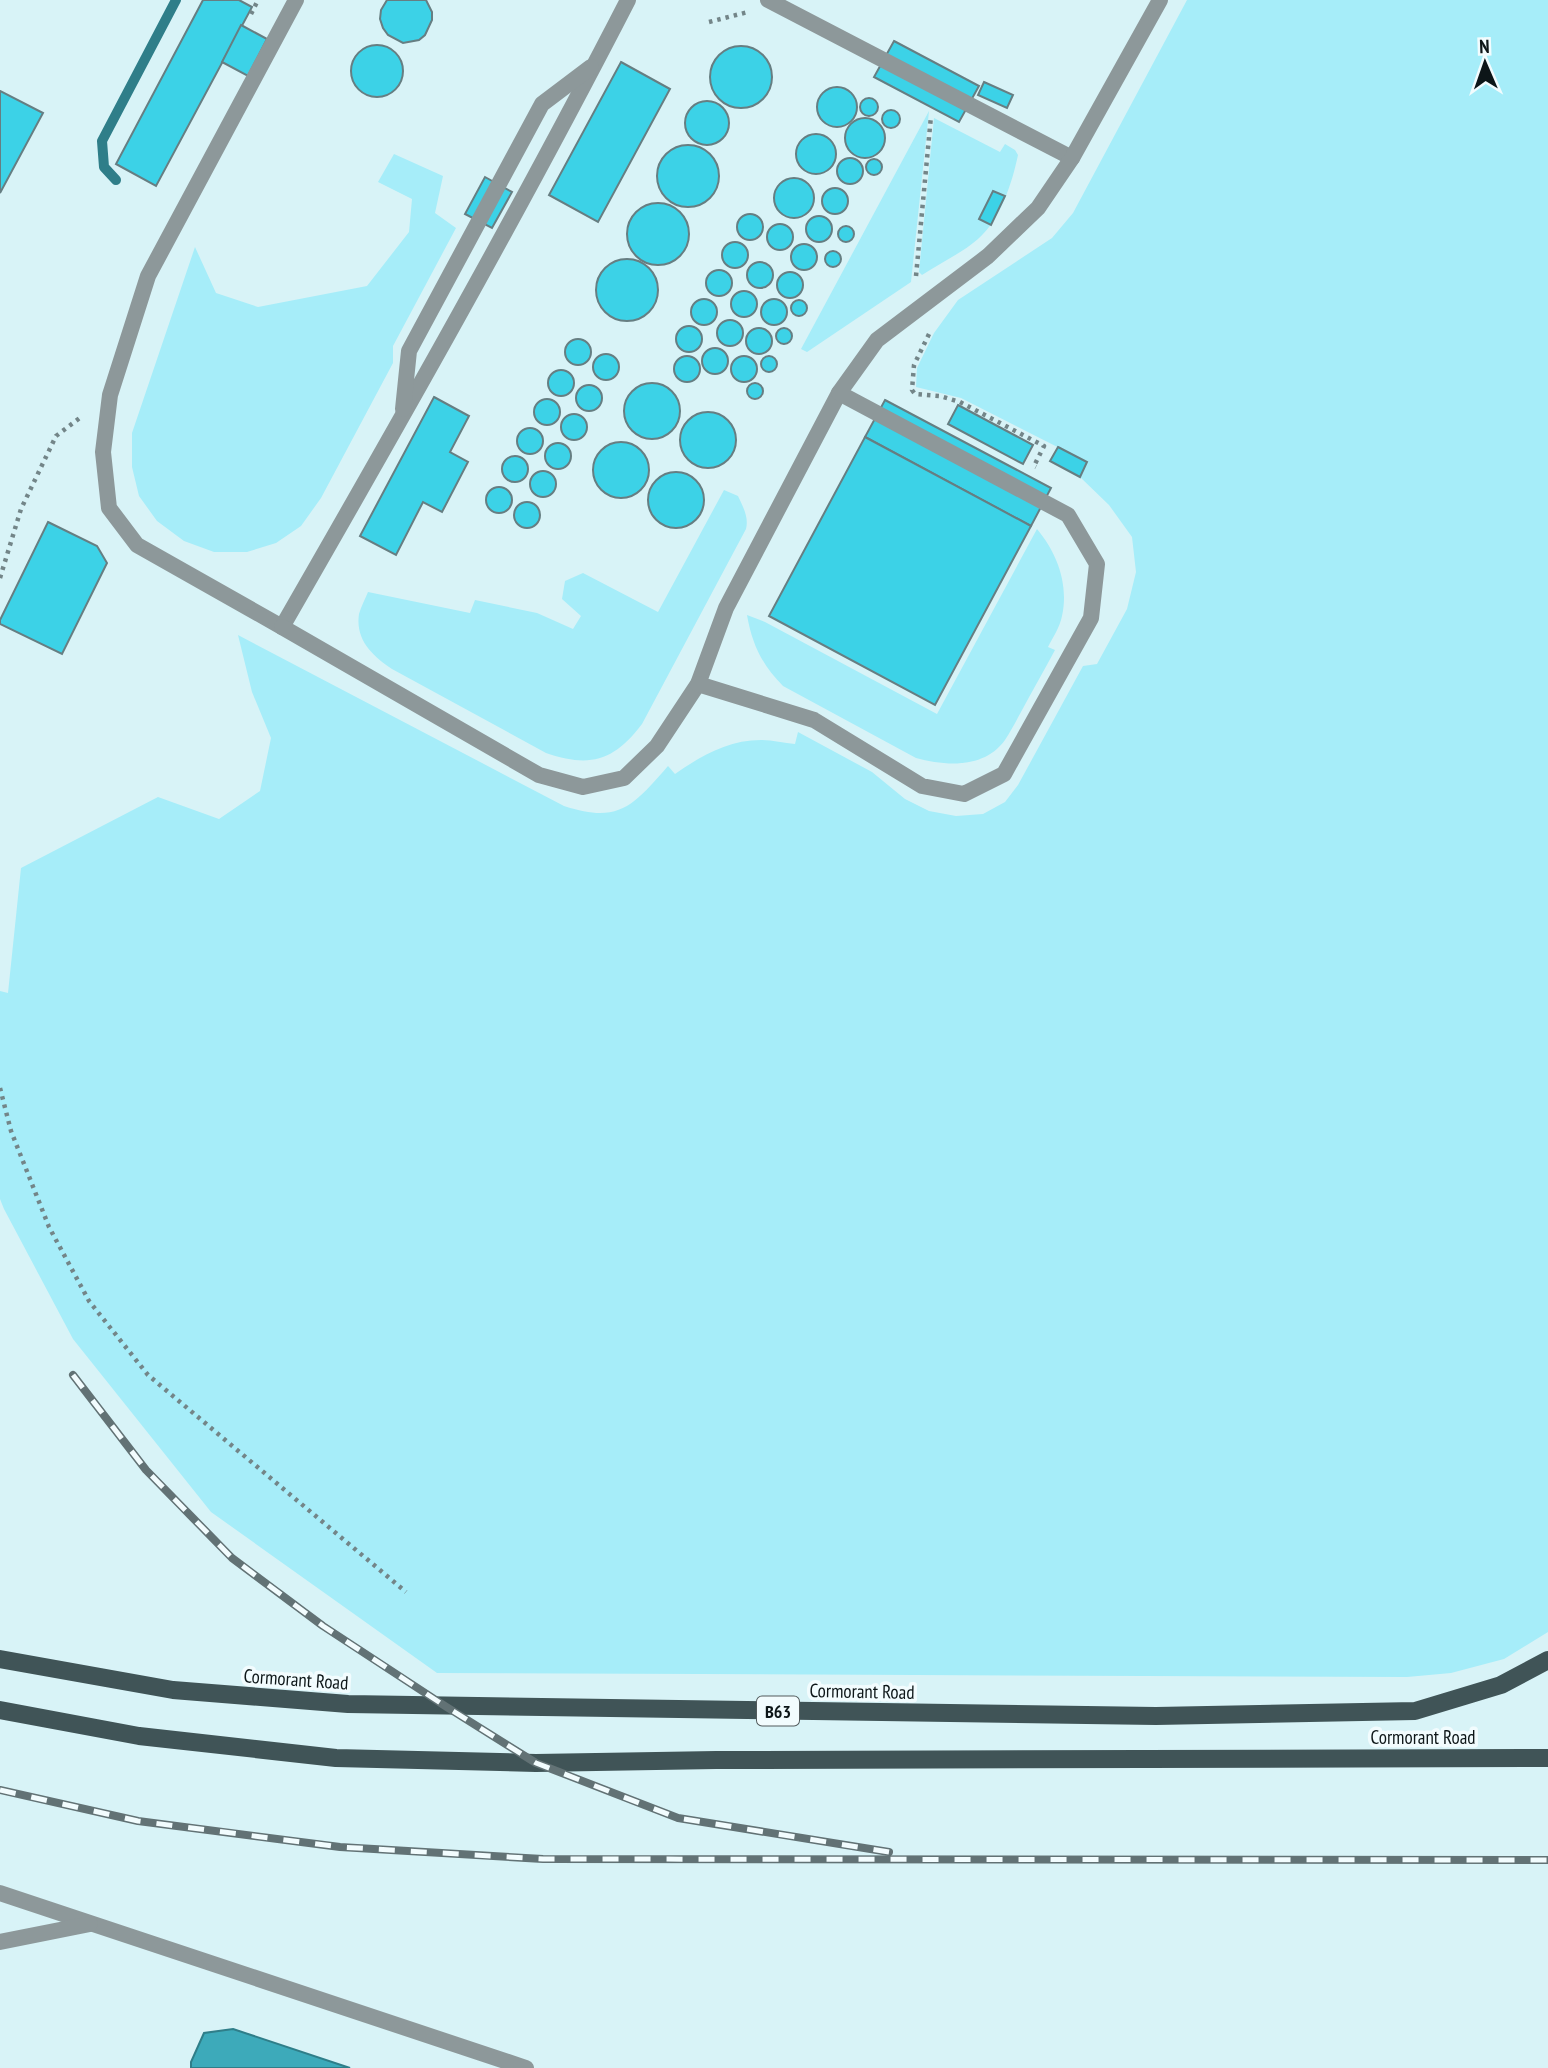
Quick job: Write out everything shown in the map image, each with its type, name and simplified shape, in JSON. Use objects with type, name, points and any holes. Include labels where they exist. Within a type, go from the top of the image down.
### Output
[{"type":"main road","name":"Cormorant Road","points":[[0,1659],[173,1690],[348,1704],[1156,1716],[1415,1711],[1501,1685],[1548,1660]]},
{"type":"main road","name":"Cormorant Road","points":[[0,1710],[139,1736],[336,1758],[536,1763],[716,1759],[1548,1758]]},
{"type":"lane","points":[[296,0],[148,276],[110,395],[103,452],[109,508],[137,545],[539,775],[583,787],[624,778],[657,746],[698,684],[726,608],[839,393],[877,340],[988,256],[1038,208],[1072,158],[1160,0]]},
{"type":"lane","points":[[282,627],[403,417],[628,0]]},
{"type":"lane","points":[[768,0],[1072,158]]},
{"type":"lane","points":[[403,417],[409,351],[542,104],[596,63]]},
{"type":"lane","points":[[698,684],[814,720],[922,786],[964,794],[1004,774],[1091,618],[1097,564],[1068,515],[839,393]]},
{"type":"lane","points":[[0,1893],[526,2068]]},
{"type":"lane","points":[[0,1942],[93,1923]]},
{"type":"path","points":[[251,14],[258,0]]},
{"type":"path","points":[[916,276],[931,116]]},
{"type":"path","points":[[929,333],[914,366],[912,390],[915,394],[940,396],[960,402],[1044,446],[1034,466],[1044,471]]},
{"type":"path","points":[[0,578],[22,509],[56,436],[110,395]]},
{"type":"path","points":[[0,1088],[11,1131],[49,1227],[89,1301],[148,1375],[406,1592]]},
{"type":"shaded area","points":[[1187,0],[1548,0],[1548,1632],[1504,1659],[1451,1673],[1407,1677],[437,1673],[211,1512],[73,1339],[4,1209],[0,1199],[0,991],[8,993],[21,868],[158,797],[219,819],[260,791],[271,738],[252,692],[238,635],[564,806],[583,811],[599,813],[624,808],[645,792],[668,766],[675,774],[715,750],[737,743],[765,740],[795,744],[798,732],[872,772],[905,799],[929,811],[956,816],[983,814],[1005,802],[1018,785],[1083,666],[1097,664],[1127,609],[1136,572],[1132,537],[1109,505],[1080,477],[1087,462],[961,398],[916,387],[917,368],[934,333],[958,300],[1052,238],[1073,213]]},
{"type":"shaded area","points":[[929,111],[911,282],[807,352],[801,349]]},
{"type":"shaded area","points":[[934,118],[1000,152],[1005,144],[1018,155],[1004,200],[986,231],[965,249],[922,275],[919,272]]},
{"type":"shaded area","points":[[394,154],[443,176],[435,213],[456,228],[393,346],[393,363],[321,498],[301,526],[276,543],[247,552],[214,552],[184,541],[157,521],[139,496],[132,467],[132,433],[195,247],[216,293],[258,307],[367,286],[409,232],[412,199],[378,182]]},
{"type":"shaded area","points":[[724,490],[738,496],[746,516],[746,529],[642,724],[621,746],[600,758],[576,760],[546,753],[392,669],[372,653],[360,632],[359,614],[368,592],[470,613],[475,600],[537,613],[573,629],[581,616],[562,599],[565,581],[583,573],[658,612]]},
{"type":"shaded area","points":[[1037,529],[1056,559],[1064,592],[1062,616],[1048,647],[1055,650],[1005,740],[976,761],[940,763],[916,758],[783,686],[769,670],[755,645],[747,615],[765,622],[937,714]]},
{"type":"shaded area","points":[[233,2029],[350,2068],[191,2068],[204,2033]]},
{"type":"building","points":[[203,0],[239,0],[252,7],[156,186],[116,164]]},
{"type":"building","points":[[387,0],[426,0],[432,12],[432,20],[425,35],[419,40],[403,43],[388,35],[380,19],[381,10]]},
{"type":"building","points":[[241,25],[267,39],[248,76],[222,62]]},
{"type":"building","points":[[894,41],[979,86],[959,122],[874,77]]},
{"type":"building","points":[[377,45],[387,47],[395,53],[401,61],[401,81],[395,89],[387,95],[377,97],[367,95],[359,89],[353,81],[351,71],[353,61],[359,53],[367,47]]},
{"type":"building","points":[[735,46],[747,46],[763,55],[770,65],[770,89],[763,99],[747,108],[735,108],[724,103],[715,94],[710,83],[710,71],[715,60],[724,51]]},
{"type":"building","points":[[621,62],[670,89],[598,222],[549,195]]},
{"type":"building","points":[[984,82],[1013,95],[1007,108],[978,95]]},
{"type":"building","points":[[837,87],[851,93],[857,107],[851,121],[837,127],[823,121],[817,107],[823,93]]},
{"type":"building","points":[[0,91],[43,113],[0,193]]},
{"type":"building","points":[[865,98],[873,98],[878,107],[876,114],[865,116],[860,111],[860,103]]},
{"type":"building","points":[[707,101],[723,107],[729,123],[723,139],[707,145],[691,139],[685,123],[691,107]]},
{"type":"building","points":[[887,110],[895,110],[900,119],[898,126],[887,128],[882,123],[882,115]]},
{"type":"building","points":[[865,118],[879,124],[885,138],[879,152],[865,158],[851,152],[845,138],[851,124]]},
{"type":"building","points":[[816,134],[830,140],[836,154],[830,168],[816,174],[802,168],[796,154],[802,140]]},
{"type":"building","points":[[688,145],[700,147],[710,154],[717,164],[717,188],[710,198],[700,205],[688,207],[676,205],[666,198],[659,188],[657,176],[659,164],[666,154],[676,147]]},
{"type":"building","points":[[850,158],[859,162],[863,171],[859,180],[850,184],[841,180],[837,171],[841,162]]},
{"type":"building","points":[[871,159],[877,159],[882,167],[880,173],[871,175],[866,170],[866,164]]},
{"type":"building","points":[[485,177],[512,192],[492,228],[465,214]]},
{"type":"building","points":[[794,178],[808,184],[814,198],[808,212],[794,218],[780,212],[774,198],[780,184]]},
{"type":"building","points":[[835,188],[844,192],[848,201],[844,210],[835,214],[826,210],[822,201],[826,192]]},
{"type":"building","points":[[993,191],[1005,196],[991,225],[979,219]]},
{"type":"building","points":[[652,203],[664,203],[680,212],[687,222],[687,246],[680,256],[664,265],[652,265],[641,260],[632,251],[627,240],[627,228],[632,217],[641,208]]},
{"type":"building","points":[[750,214],[759,218],[763,227],[759,236],[750,240],[741,236],[737,227],[741,218]]},
{"type":"building","points":[[819,216],[828,220],[832,229],[828,238],[819,242],[810,238],[806,229],[810,220]]},
{"type":"building","points":[[780,224],[789,228],[793,237],[789,246],[780,250],[771,246],[767,237],[771,228]]},
{"type":"building","points":[[843,226],[849,226],[854,234],[852,240],[843,242],[838,237],[838,231]]},
{"type":"building","points":[[735,242],[744,246],[748,255],[744,264],[735,268],[726,264],[722,255],[726,246]]},
{"type":"building","points":[[804,244],[813,248],[817,257],[813,266],[804,270],[795,266],[791,257],[795,248]]},
{"type":"building","points":[[830,251],[836,251],[841,259],[839,265],[830,267],[825,262],[825,256]]},
{"type":"building","points":[[627,259],[639,261],[649,268],[656,278],[656,302],[649,312],[639,319],[627,321],[615,319],[605,312],[598,302],[596,290],[598,278],[605,268],[615,261]]},
{"type":"building","points":[[760,262],[769,266],[773,275],[769,284],[760,288],[751,284],[747,275],[751,266]]},
{"type":"building","points":[[719,270],[728,274],[732,283],[728,292],[719,296],[710,292],[706,283],[710,274]]},
{"type":"building","points":[[790,272],[799,276],[803,285],[799,294],[790,298],[781,294],[777,285],[781,276]]},
{"type":"building","points":[[744,291],[753,295],[757,304],[753,313],[744,317],[735,313],[731,304],[735,295]]},
{"type":"building","points":[[704,299],[713,303],[717,312],[713,321],[704,325],[695,321],[691,312],[695,303]]},
{"type":"building","points":[[774,299],[783,303],[787,312],[783,321],[774,325],[765,321],[761,312],[765,303]]},
{"type":"building","points":[[796,300],[802,300],[807,308],[805,314],[796,316],[791,311],[791,305]]},
{"type":"building","points":[[730,320],[739,324],[743,333],[739,342],[730,346],[721,342],[717,333],[721,324]]},
{"type":"building","points":[[689,326],[698,330],[702,339],[698,348],[689,352],[680,348],[676,339],[680,330]]},
{"type":"building","points":[[759,328],[768,332],[772,341],[768,350],[759,354],[750,350],[746,341],[750,332]]},
{"type":"building","points":[[781,328],[787,328],[792,336],[790,342],[781,344],[776,339],[776,333]]},
{"type":"building","points":[[578,339],[587,343],[591,352],[587,361],[578,365],[569,361],[565,352],[569,343]]},
{"type":"building","points":[[715,348],[724,352],[728,361],[724,370],[715,374],[706,370],[702,361],[706,352]]},
{"type":"building","points":[[606,354],[615,358],[619,367],[615,376],[606,380],[597,376],[593,367],[597,358]]},
{"type":"building","points":[[687,356],[696,360],[700,369],[696,378],[687,382],[678,378],[674,369],[678,360]]},
{"type":"building","points":[[744,356],[753,360],[757,369],[753,378],[744,382],[735,378],[731,369],[735,360]]},
{"type":"building","points":[[766,356],[772,356],[777,364],[775,370],[766,372],[761,367],[761,361]]},
{"type":"building","points":[[561,370],[570,374],[574,383],[570,392],[561,396],[552,392],[548,383],[552,374]]},
{"type":"building","points":[[646,383],[658,383],[668,387],[676,395],[680,411],[676,427],[668,435],[658,439],[646,439],[636,435],[628,427],[624,417],[624,405],[628,395],[636,387]]},
{"type":"building","points":[[752,383],[758,383],[763,391],[761,397],[752,399],[747,394],[747,388]]},
{"type":"building","points":[[589,385],[598,389],[602,398],[598,407],[589,411],[580,407],[576,398],[580,389]]},
{"type":"building","points":[[434,397],[469,416],[450,452],[468,462],[442,512],[423,502],[396,555],[360,536]]},
{"type":"building","points":[[547,399],[556,403],[560,412],[556,421],[547,425],[538,421],[534,412],[538,403]]},
{"type":"building","points":[[885,400],[1051,488],[1031,526],[865,437]]},
{"type":"building","points":[[958,405],[1033,445],[1023,464],[948,424]]},
{"type":"building","points":[[702,412],[714,412],[724,416],[732,424],[736,440],[732,456],[724,464],[714,468],[702,468],[692,464],[684,456],[680,446],[680,434],[684,424],[692,416]]},
{"type":"building","points":[[574,414],[583,418],[587,427],[583,436],[574,440],[565,436],[561,427],[565,418]]},
{"type":"building","points":[[530,428],[539,432],[543,441],[539,450],[530,454],[521,450],[517,441],[521,432]]},
{"type":"building","points":[[865,437],[1031,526],[935,705],[769,616]]},
{"type":"building","points":[[615,442],[627,442],[637,446],[645,454],[649,470],[645,486],[637,494],[627,498],[615,498],[605,494],[597,486],[593,476],[593,464],[597,454],[605,446]]},
{"type":"building","points":[[558,443],[567,447],[571,456],[567,465],[558,469],[549,465],[545,456],[549,447]]},
{"type":"building","points":[[1058,447],[1087,462],[1080,477],[1050,461]]},
{"type":"building","points":[[515,456],[524,460],[528,469],[524,478],[515,482],[506,478],[502,469],[506,460]]},
{"type":"building","points":[[543,471],[552,475],[556,484],[552,493],[543,497],[534,493],[530,484],[534,475]]},
{"type":"building","points":[[670,472],[682,472],[692,476],[700,484],[704,500],[700,516],[692,524],[682,528],[670,528],[660,524],[652,516],[648,506],[648,494],[652,484],[660,476]]},
{"type":"building","points":[[499,487],[508,491],[512,500],[508,509],[499,513],[490,509],[486,500],[490,491]]},
{"type":"building","points":[[527,502],[536,506],[540,515],[536,524],[527,528],[518,524],[514,515],[518,506]]},
{"type":"building","points":[[48,522],[97,546],[107,563],[62,654],[0,624]]},
{"type":"waterway","points":[[116,180],[104,167],[102,141],[176,0]]},
{"type":"railway","points":[[73,1375],[146,1470],[232,1558],[323,1626],[536,1763],[678,1818],[889,1852]]},
{"type":"railway","points":[[0,1790],[138,1821],[340,1847],[543,1859],[1548,1860]]}]
